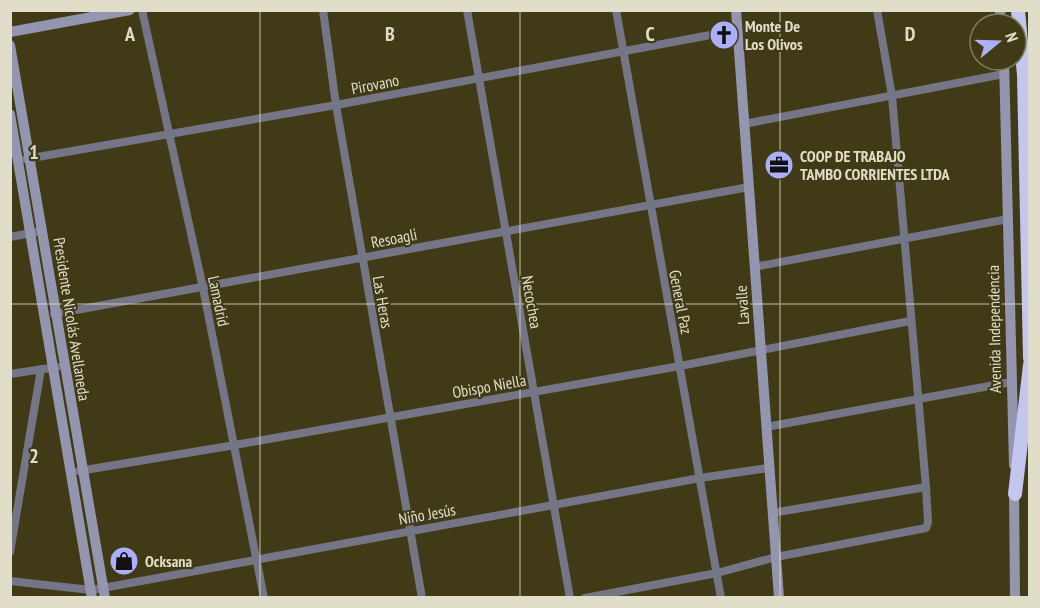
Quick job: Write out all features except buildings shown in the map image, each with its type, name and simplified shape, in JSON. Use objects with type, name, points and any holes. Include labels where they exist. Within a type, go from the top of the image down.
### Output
[{"type":"highway","points":[[1018,10],[1024,75],[1029,358]]},
{"type":"highway","points":[[1026,10],[1029,38]]},
{"type":"highway","points":[[1015,494],[1029,364]]},
{"type":"main road","points":[[10,32],[130,10]]},
{"type":"main road","name":"Lavalle","points":[[736,10],[779,597]]},
{"type":"main road","name":"Presidente Nicolás Avellaneda","points":[[10,45],[14,111],[77,471],[104,593]]},
{"type":"main road","name":"Avenida Independencia","points":[[1004,74],[1015,494],[1015,597]]},
{"type":"main road","name":"Presidente Nicolás Avellaneda","points":[[77,471],[92,594]]},
{"type":"street","name":"Lamadrid","points":[[142,10],[203,288],[264,597]]},
{"type":"street","name":"Las Heras","points":[[323,10],[336,105],[422,597]]},
{"type":"street","name":"Necochea","points":[[467,10],[570,597]]},
{"type":"street","name":"General Paz","points":[[616,10],[721,597]]},
{"type":"street","points":[[585,597],[717,573],[776,557],[926,528],[928,522],[926,488],[892,96],[877,10]]},
{"type":"street","name":"Pirovano","points":[[24,159],[336,105],[737,30]]},
{"type":"street","points":[[744,124],[1004,74]]},
{"type":"street","name":"Resoagli","points":[[50,314],[749,187]]},
{"type":"street","points":[[754,267],[1008,219]]},
{"type":"street","points":[[10,237],[37,232]]},
{"type":"street","name":"Obispo Niella","points":[[77,471],[680,366],[910,321]]},
{"type":"street","points":[[10,374],[59,367]]},
{"type":"street","points":[[10,552],[40,369]]},
{"type":"street","points":[[766,427],[1011,382]]},
{"type":"street","name":"Niño Jesús","points":[[92,594],[411,531],[700,478],[768,468]]},
{"type":"street","points":[[772,513],[926,488]]},
{"type":"street","points":[[10,581],[92,594]]},
{"type":"place","name":"Monte De Los Olivos","points":[[724,35]]},
{"type":"place","name":"COOP DE TRABAJO TAMBO CORRIENTES LTDA","points":[[779,165]]},
{"type":"place","name":"Ocksana","points":[[124,561]]}]
